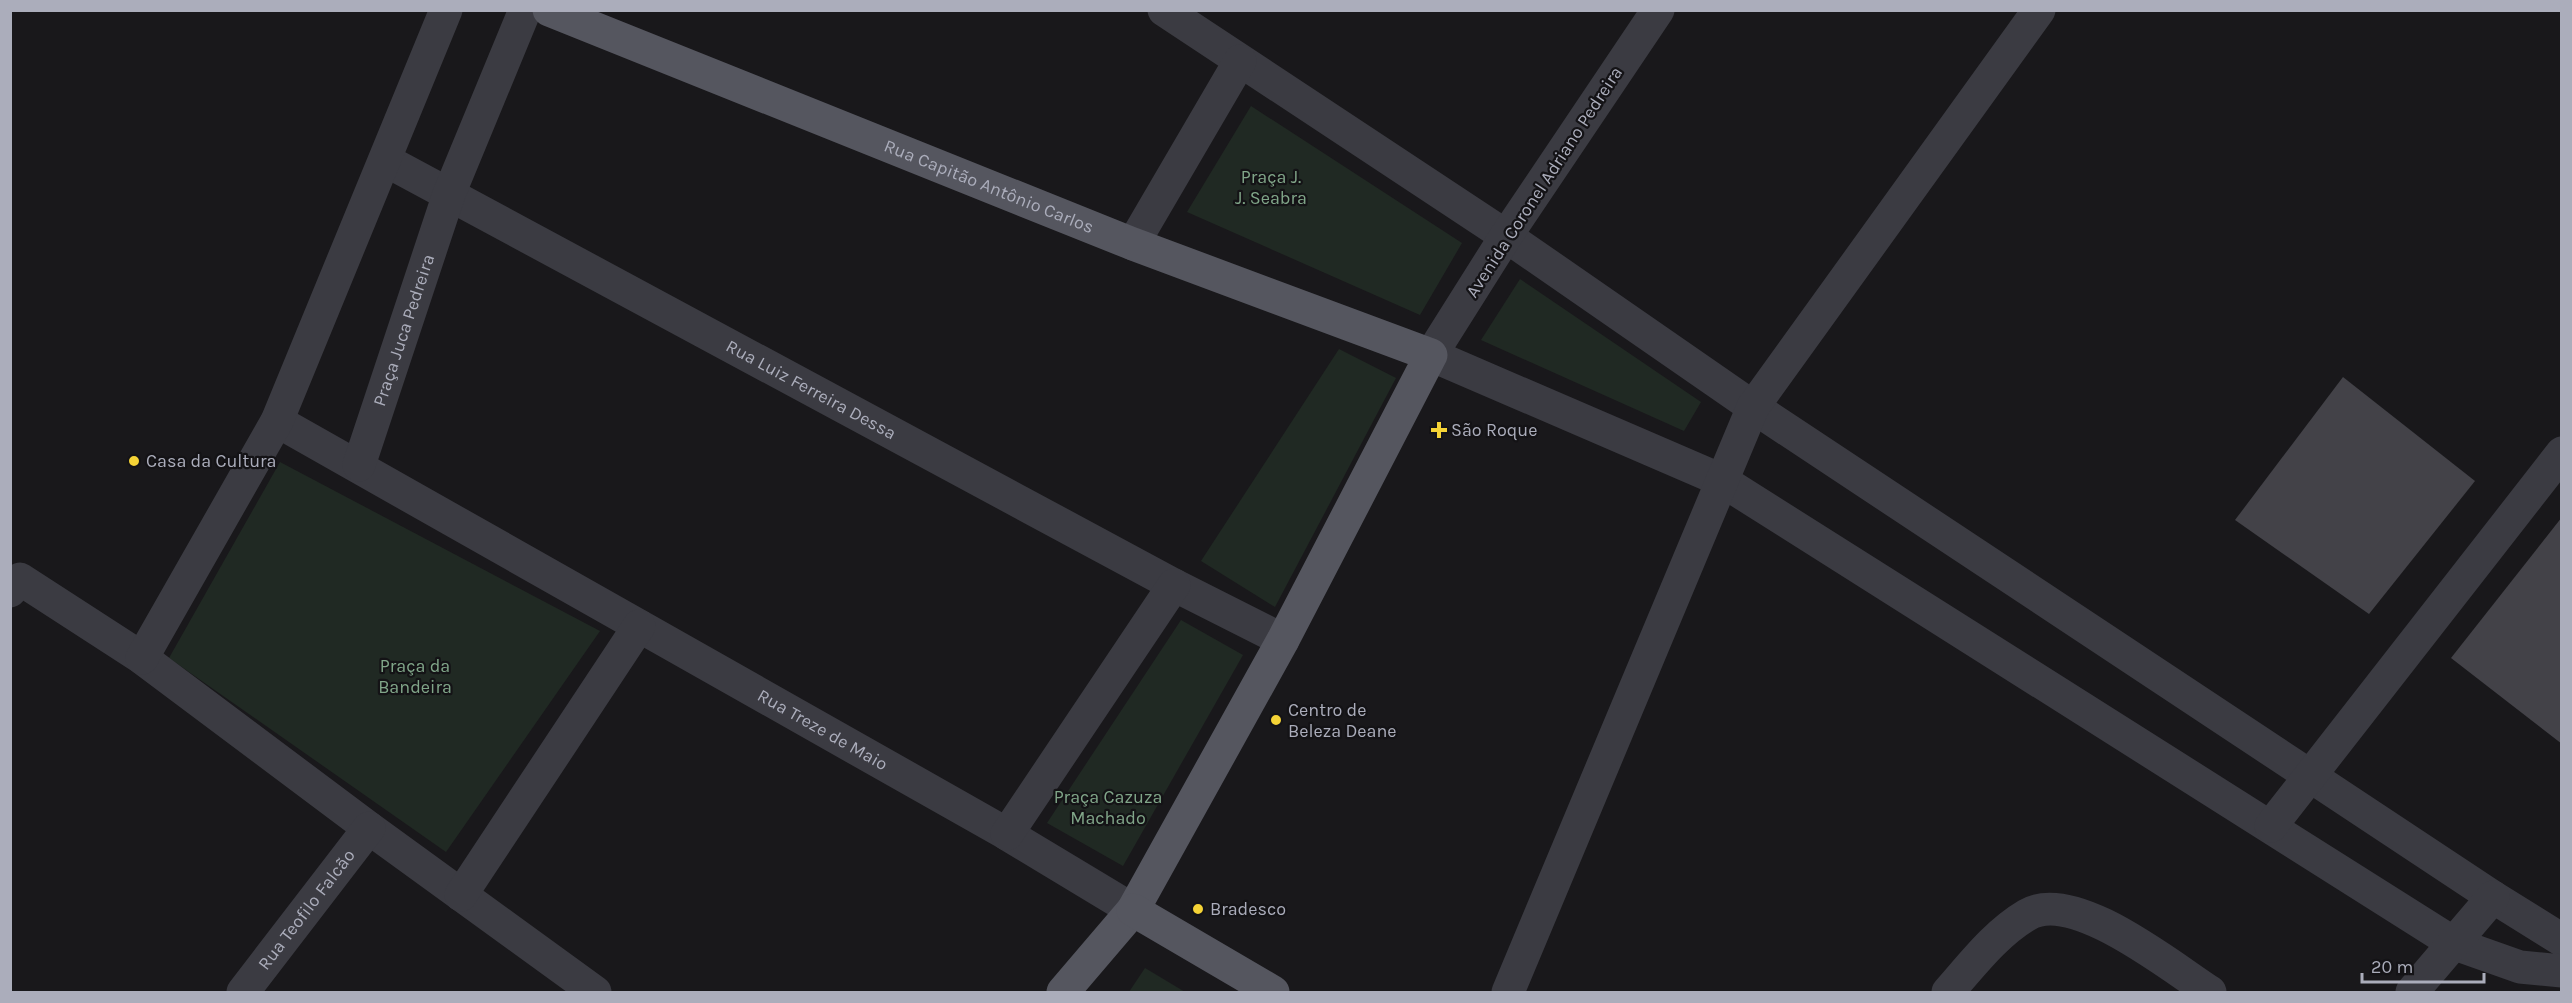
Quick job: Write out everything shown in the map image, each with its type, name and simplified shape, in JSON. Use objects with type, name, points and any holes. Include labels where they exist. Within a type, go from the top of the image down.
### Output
[{"type":"main road","name":"Rua Capitão Antônio Carlos","points":[[549,10],[1133,243],[1431,355]]},
{"type":"main road","points":[[1063,993],[1132,910],[1284,640],[1431,355]]},
{"type":"main road","points":[[1132,910],[1273,993]]},
{"type":"street","points":[[142,658],[277,421],[446,10]]},
{"type":"street","name":"Praça Juca Pedreira","points":[[358,465],[449,194],[525,10]]},
{"type":"street","points":[[1164,10],[1506,236],[1753,407],[2562,941],[2520,967]]},
{"type":"street","name":"Avenida Coronel Adriano Pedreira","points":[[1431,355],[1506,236],[1658,10]]},
{"type":"street","points":[[1508,993],[1753,407],[2039,10]]},
{"type":"street","points":[[1133,243],[1240,61]]},
{"type":"street","points":[[385,160],[449,194]]},
{"type":"street","name":"Rua Luiz Ferreira Dessa","points":[[449,194],[1173,585]]},
{"type":"street","points":[[1431,355],[1721,480],[2455,944],[2520,967],[2562,971]]},
{"type":"street","points":[[277,421],[639,626],[461,895]]},
{"type":"street","points":[[2271,826],[2562,453]]},
{"type":"street","points":[[10,591],[20,579],[142,658],[595,993]]},
{"type":"street","points":[[1007,834],[1173,585],[1284,640]]},
{"type":"street","name":"Rua Treze de Maio","points":[[639,626],[1007,834],[1132,910]]},
{"type":"street","name":"Rua Teofilo Falcão","points":[[243,993],[369,828]]},
{"type":"street","points":[[2412,993],[2493,897]]},
{"type":"street","points":[[1948,993],[1991,943],[2028,914],[2061,908],[2102,922],[2210,993]]},
{"type":"green space","name":"Praça J. J. Seabra","points":[[1251,106],[1462,243],[1420,315],[1187,212]]},
{"type":"green space","points":[[1520,279],[1701,402],[1684,431],[1481,340]]},
{"type":"green space","points":[[1339,349],[1396,378],[1275,607],[1201,561]]},
{"type":"green space","name":"Praça da Bandeira","points":[[280,462],[600,631],[446,852],[169,658]]},
{"type":"green space","name":"Praça Cazuza Machado","points":[[1181,620],[1243,655],[1123,866],[1047,823]]},
{"type":"green space","points":[[1145,968],[1185,992],[1129,992]]},
{"type":"building","points":[[2343,377],[2475,481],[2369,614],[2235,520]]},
{"type":"building","points":[[2562,517],[2562,744],[2451,658]]},
{"type":"place","name":"São Roque","points":[[1439,430]]},
{"type":"place","name":"Casa da Cultura","points":[[134,461]]},
{"type":"place","name":"Centro de Beleza Deane","points":[[1276,720]]},
{"type":"place","name":"Bradesco","points":[[1198,909]]}]
